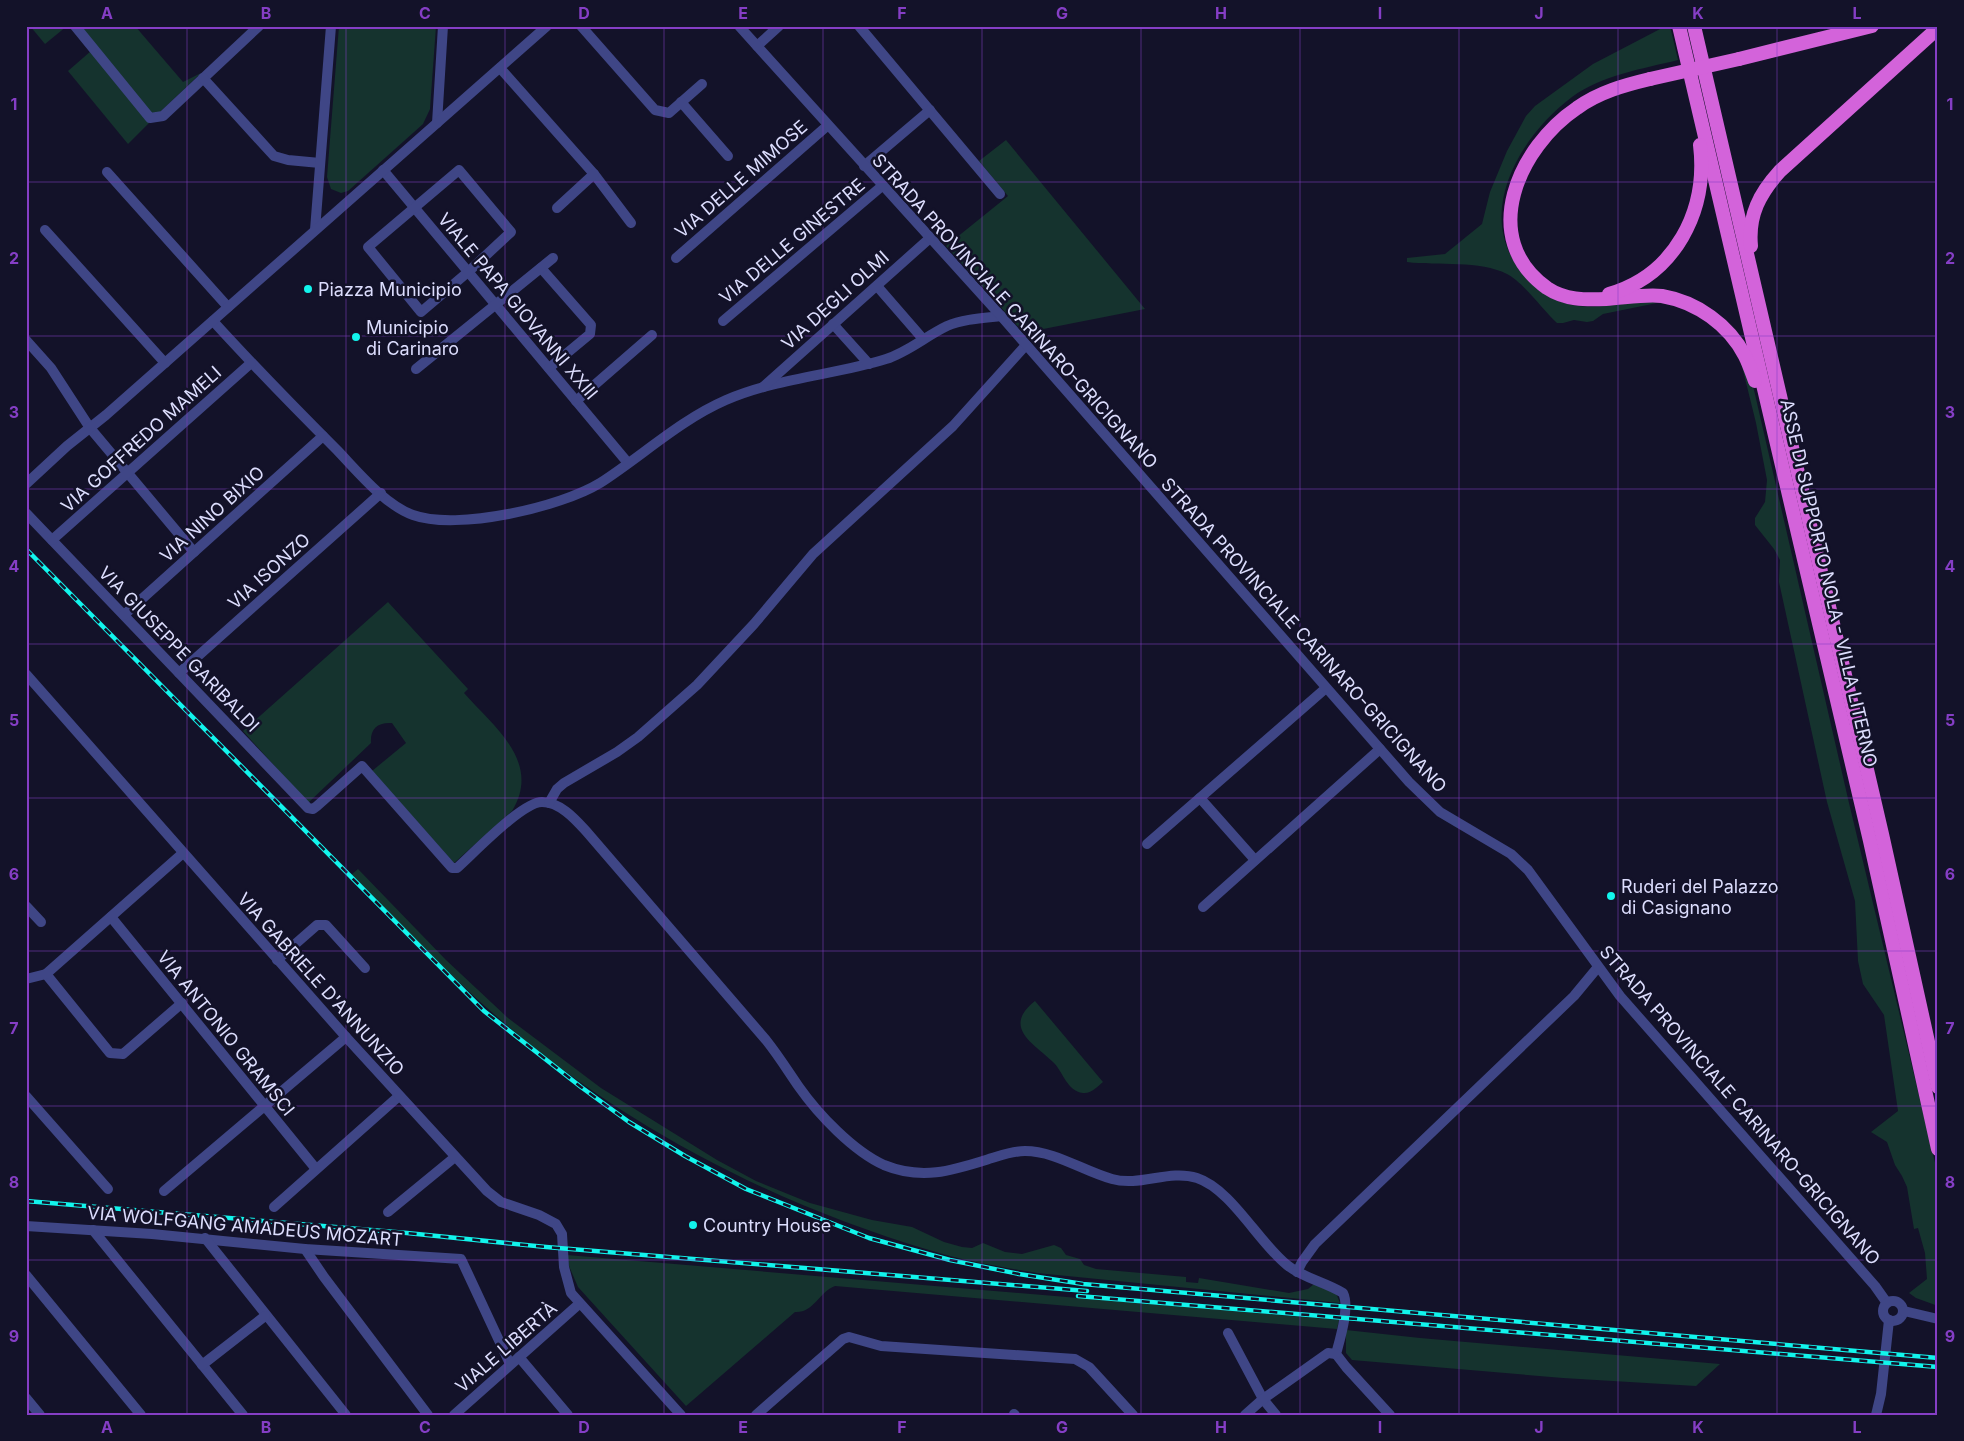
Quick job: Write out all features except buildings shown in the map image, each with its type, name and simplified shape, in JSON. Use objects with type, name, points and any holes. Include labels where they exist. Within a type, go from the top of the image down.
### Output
[{"type":"highway","name":"ASSE DI SUPPORTO NOLA - VILLA LITERNO","points":[[1679,26],[1870,841],[1938,1149]]},
{"type":"highway","name":"ASSE DI SUPPORTO NOLA - VILLA LITERNO","points":[[1694,26],[1882,834],[1938,1087]]},
{"type":"highway","points":[[1772,421],[1745,356],[1716,320],[1683,301],[1661,296],[1589,299],[1564,296],[1536,279],[1525,266],[1516,248],[1510,229],[1510,209],[1515,187],[1526,164],[1541,141],[1577,108],[1615,88],[1739,59],[1844,30],[1872,26]]},
{"type":"highway","points":[[1769,347],[1750,232],[1753,215],[1759,199],[1780,171],[1938,28]]},
{"type":"highway","points":[[1589,299],[1632,286],[1650,274],[1682,240],[1694,214],[1699,192],[1702,157],[1694,90]]},
{"type":"street","points":[[75,26],[150,118],[163,116],[259,26]]},
{"type":"street","points":[[315,230],[331,26]]},
{"type":"street","points":[[437,123],[443,26]]},
{"type":"street","points":[[26,484],[67,446],[166,363],[547,26]]},
{"type":"street","points":[[581,26],[655,110],[669,112],[702,84]]},
{"type":"street","name":"STRADA PROVINCIALE CARINARO-GRICIGNANO","points":[[739,26],[1001,316],[1409,782],[1440,812],[1511,854],[1528,870],[1620,996],[1875,1286],[1887,1303]]},
{"type":"street","points":[[757,46],[780,26]]},
{"type":"street","points":[[859,26],[1000,194]]},
{"type":"street","points":[[500,68],[594,174],[631,222]]},
{"type":"street","points":[[203,78],[274,156],[288,160],[320,163]]},
{"type":"street","points":[[681,102],[728,156]]},
{"type":"street","points":[[864,166],[930,110]]},
{"type":"street","name":"VIA DELLE MIMOSE","points":[[676,258],[828,126]]},
{"type":"street","name":"VIALE PAPA GIOVANNI XXIII","points":[[383,170],[628,463]]},
{"type":"street","points":[[459,170],[512,232],[468,272],[421,312],[368,247],[459,170]]},
{"type":"street","points":[[107,172],[228,307]]},
{"type":"street","points":[[557,208],[594,174]]},
{"type":"street","name":"VIA DELLE GINESTRE","points":[[723,321],[882,186]]},
{"type":"street","points":[[45,230],[166,363]]},
{"type":"street","name":"VIA DEGLI OLMI","points":[[762,387],[930,238]]},
{"type":"street","points":[[416,369],[553,258]]},
{"type":"street","points":[[541,268],[591,325],[590,334],[549,368]]},
{"type":"street","points":[[877,286],[924,339]]},
{"type":"street","points":[[212,321],[251,363],[392,504],[412,515],[431,520],[458,521],[497,517],[563,500],[598,484],[694,415],[728,399],[762,387],[890,358],[948,325],[1001,316]]},
{"type":"street","points":[[833,324],[869,364]]},
{"type":"street","points":[[576,401],[652,335]]},
{"type":"street","points":[[26,340],[51,368],[90,428],[194,552]]},
{"type":"street","points":[[1026,345],[942,437],[812,554],[748,630],[697,685],[638,737],[617,752],[564,783],[557,789],[549,804],[560,807],[586,831],[768,1043],[799,1088],[849,1141],[882,1164],[905,1172],[928,1174],[1024,1151],[1037,1152],[1057,1158],[1119,1181],[1175,1175],[1201,1179],[1220,1193],[1279,1257],[1297,1272],[1343,1293],[1345,1297],[1344,1324],[1336,1354]]},
{"type":"street","name":"VIA GOFFREDO MAMELI","points":[[52,540],[251,363]]},
{"type":"street","name":"VIA NINO BIXIO","points":[[124,615],[323,436]]},
{"type":"street","name":"VIA ISONZO","points":[[179,673],[381,493]]},
{"type":"street","name":"VIA GIUSEPPE GARIBALDI","points":[[26,513],[308,808],[313,809],[362,766],[452,868],[457,868],[517,814],[534,803],[543,802],[549,804]]},
{"type":"street","name":"VIA GABRIELE D'ANNUNZIO","points":[[26,674],[277,960],[487,1192],[502,1202],[539,1215],[556,1224],[562,1234],[567,1281],[571,1294],[680,1415]]},
{"type":"street","points":[[1147,844],[1326,688]]},
{"type":"street","points":[[1203,907],[1380,749]]},
{"type":"street","points":[[1200,798],[1255,860]]},
{"type":"street","points":[[26,979],[46,974],[183,853]]},
{"type":"street","points":[[26,906],[41,922]]},
{"type":"street","name":"VIA ANTONIO GRAMSCI","points":[[111,916],[316,1169]]},
{"type":"street","points":[[277,960],[318,925],[326,925],[365,968]]},
{"type":"street","points":[[1297,1272],[1315,1244],[1574,996],[1598,967]]},
{"type":"street","points":[[46,974],[110,1052],[123,1054],[182,1003]]},
{"type":"street","points":[[164,1191],[346,1037]]},
{"type":"street","points":[[26,1096],[108,1189]]},
{"type":"street","points":[[274,1207],[399,1096]]},
{"type":"street","points":[[388,1212],[455,1157]]},
{"type":"street","name":"VIA WOLFGANG AMADEUS MOZART","points":[[26,1226],[205,1238],[306,1249],[461,1259],[510,1364]]},
{"type":"street","points":[[93,1230],[243,1415]]},
{"type":"street","points":[[205,1238],[265,1316],[346,1415]]},
{"type":"street","points":[[306,1249],[324,1277],[428,1415]]},
{"type":"street","points":[[26,1275],[141,1415]]},
{"type":"street","points":[[1876,1415],[1882,1394],[1889,1320],[1883,1312],[1887,1303],[1896,1301],[1902,1305],[1904,1311]]},
{"type":"street","name":"VIALE LIBERTÀ","points":[[454,1415],[579,1304]]},
{"type":"street","points":[[1904,1311],[1938,1319]]},
{"type":"street","points":[[1889,1320],[1898,1320],[1904,1311]]},
{"type":"street","points":[[202,1365],[265,1316]]},
{"type":"street","points":[[1228,1333],[1263,1399],[1276,1415]]},
{"type":"street","points":[[756,1415],[843,1339],[849,1337],[881,1346],[1075,1359],[1089,1367],[1133,1415]]},
{"type":"street","points":[[1245,1415],[1263,1399],[1328,1353],[1336,1354],[1390,1415]]},
{"type":"street","points":[[518,1357],[568,1415]]},
{"type":"street","points":[[26,1398],[40,1415]]},
{"type":"green space","points":[[30,26],[67,26],[45,44]]},
{"type":"green space","points":[[79,26],[135,26],[183,82],[201,73],[160,112],[153,116]]},
{"type":"green space","points":[[339,26],[436,26],[430,109],[423,124],[348,191],[341,193],[331,189],[327,177]]},
{"type":"green space","points":[[1662,26],[1670,26],[1678,60],[1609,78],[1584,89],[1554,112],[1523,150],[1504,194],[1502,218],[1505,241],[1515,263],[1524,276],[1543,292],[1564,303],[1598,306],[1667,301],[1684,304],[1701,311],[1728,335],[1746,368],[1754,390],[1849,803],[1938,1175],[1938,1306],[1916,1298],[1909,1293],[1927,1279],[1925,1253],[1918,1228],[1914,1229],[1907,1187],[1895,1165],[1887,1142],[1871,1132],[1898,1111],[1884,1015],[1863,984],[1858,961],[1855,901],[1827,802],[1779,582],[1780,560],[1774,549],[1755,525],[1755,518],[1765,502],[1767,480],[1756,423],[1740,358],[1713,323],[1694,310],[1675,304],[1657,303],[1603,314],[1593,321],[1574,320],[1557,323],[1526,290],[1507,274],[1472,265],[1407,262],[1407,258],[1445,254],[1482,224],[1490,192],[1507,151],[1526,116],[1535,106],[1593,64],[1662,28]]},
{"type":"green space","points":[[91,51],[149,123],[128,144],[68,71]]},
{"type":"green space","points":[[1006,140],[1145,309],[1028,332],[1022,331],[946,246],[1008,196],[979,161]]},
{"type":"green space","points":[[388,602],[468,689],[464,693],[500,732],[511,746],[518,761],[521,777],[520,793],[512,811],[454,863],[372,771],[406,743],[392,723],[378,725],[373,730],[371,743],[308,803],[243,731]]},
{"type":"green space","points":[[358,869],[446,960],[508,1018],[601,1088],[717,1160],[756,1181],[810,1203],[872,1220],[912,1227],[944,1242],[962,1247],[972,1248],[983,1243],[1005,1252],[1022,1254],[1054,1245],[1061,1248],[1066,1255],[1080,1259],[1084,1265],[1096,1269],[1186,1277],[1186,1282],[1198,1283],[1199,1278],[1289,1293],[1308,1289],[1314,1284],[1336,1293],[1340,1303],[1037,1273],[983,1263],[942,1254],[872,1231],[761,1187],[656,1131],[556,1065],[488,1009],[428,952],[351,875]]},
{"type":"green space","points":[[1035,1001],[1103,1082],[1094,1090],[1083,1093],[1073,1089],[1054,1063],[1025,1035],[1021,1027],[1021,1019],[1025,1011]]},
{"type":"green space","points":[[567,1255],[1339,1320],[1337,1329],[835,1286],[829,1289],[812,1306],[795,1312],[686,1406],[578,1287],[569,1266]]},
{"type":"green space","points":[[1346,1330],[1720,1364],[1696,1386],[1563,1378],[1352,1360],[1346,1353]]},
{"type":"railway","points":[[26,549],[484,1011],[629,1122],[685,1156],[746,1189],[869,1238],[950,1260],[1019,1274],[1083,1284],[1938,1358]]},
{"type":"railway","points":[[26,1201],[407,1233],[546,1247],[1087,1291]]},
{"type":"railway","points":[[1078,1296],[1938,1367]]},
{"type":"place","name":"Piazza Municipio","points":[[308,289]]},
{"type":"place","name":"Municipio di Carinaro","points":[[356,337]]},
{"type":"place","name":"Ruderi del Palazzo di Casignano","points":[[1611,896]]},
{"type":"place","name":"Country House","points":[[693,1225]]}]
